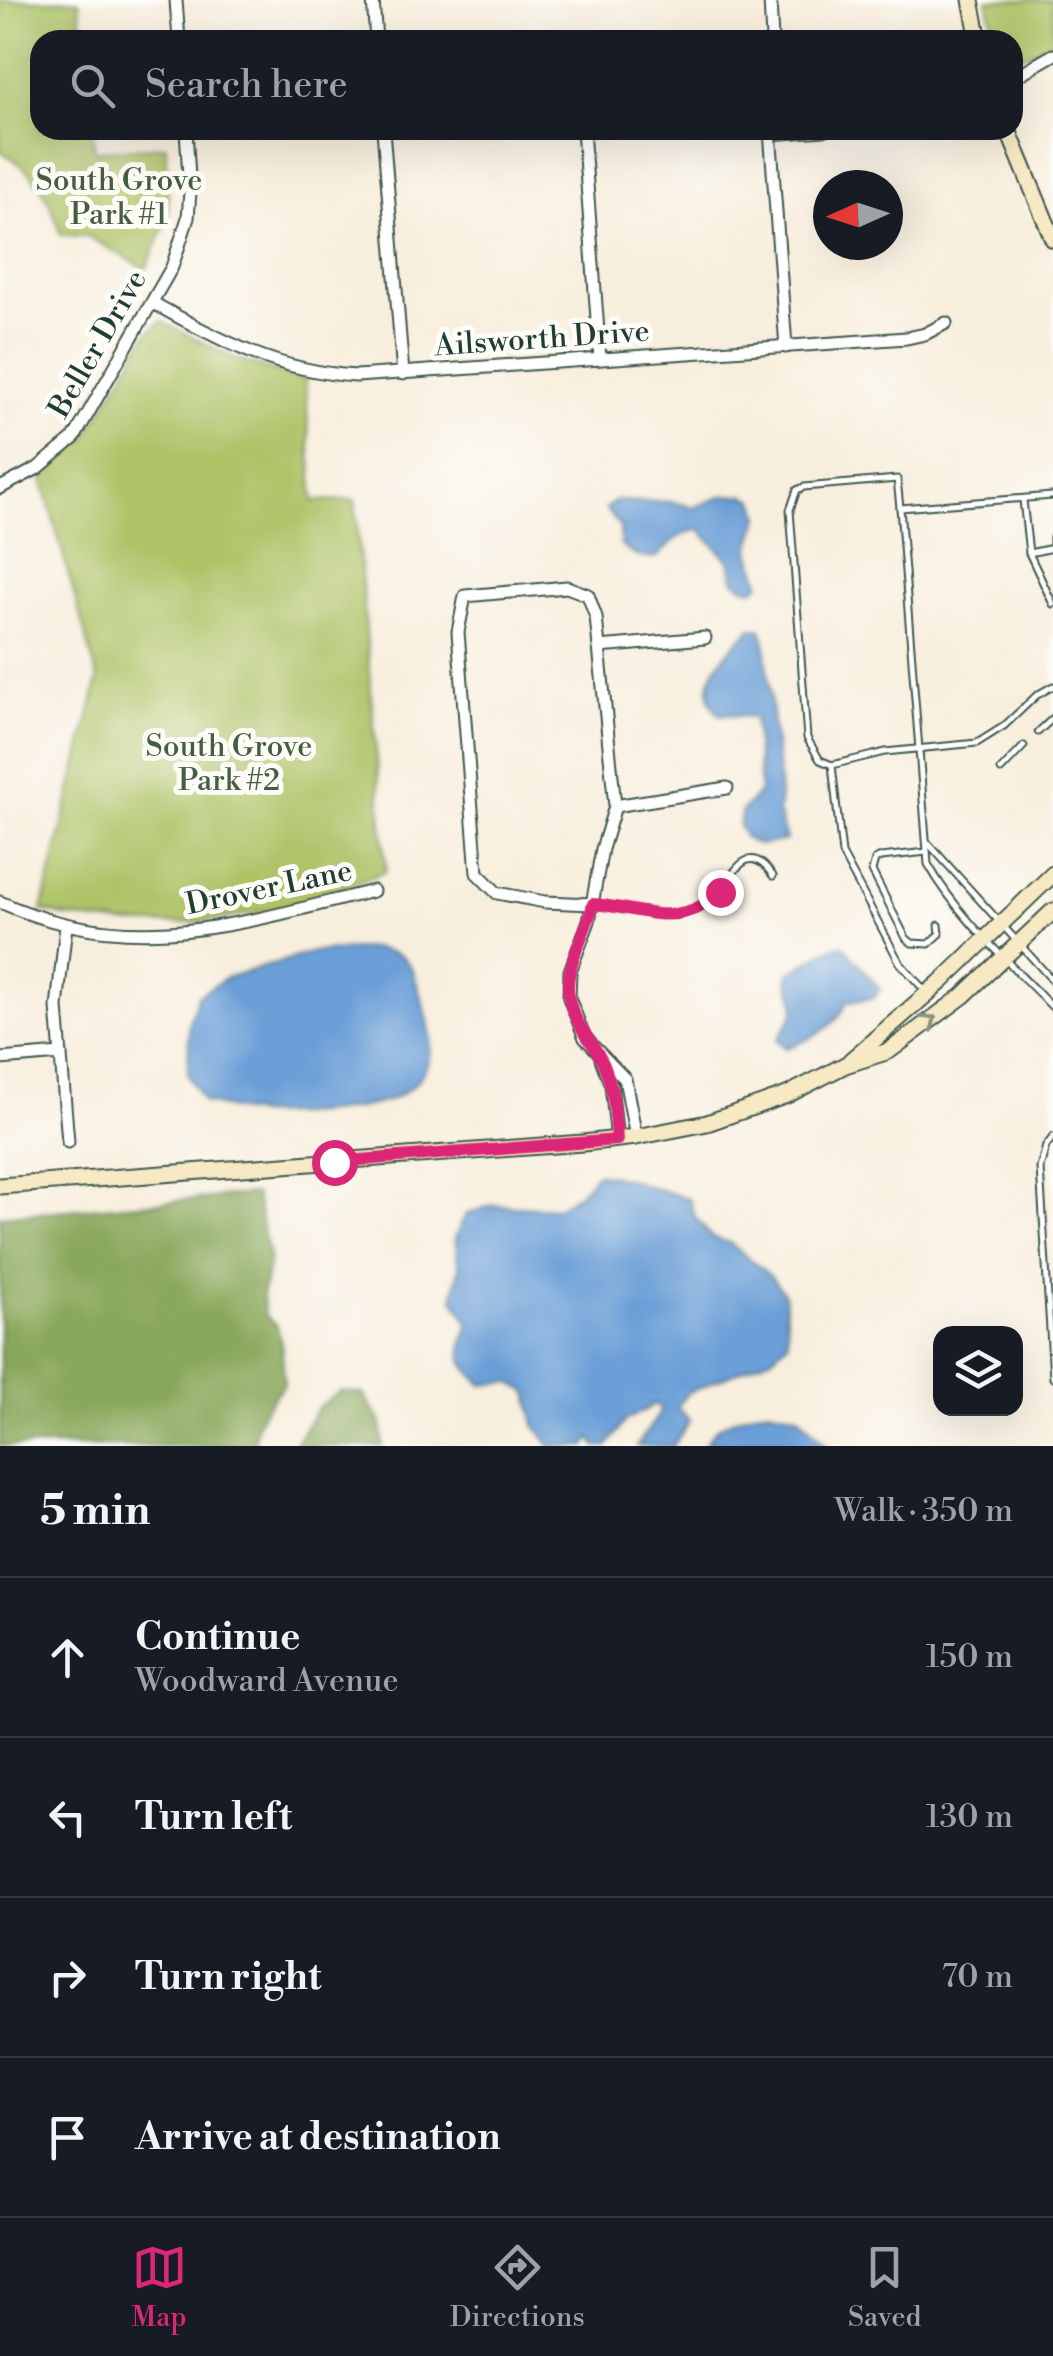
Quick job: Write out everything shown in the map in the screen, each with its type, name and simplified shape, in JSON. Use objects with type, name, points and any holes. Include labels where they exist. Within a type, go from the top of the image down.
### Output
[{"type":"main road","points":[[970,0],[978,30]]},
{"type":"main road","points":[[1012,140],[1053,239]]},
{"type":"main road","points":[[845,1065],[928,994],[1053,874]]},
{"type":"main road","points":[[0,1186],[617,1140],[707,1123],[754,1108],[845,1065],[889,1051],[963,996],[1053,912]]},
{"type":"street","points":[[176,0],[178,30]]},
{"type":"street","points":[[373,0],[375,30]]},
{"type":"street","points":[[770,0],[772,30]]},
{"type":"street","points":[[1023,72],[1053,55]]},
{"type":"street","name":"Beller Drive","points":[[0,488],[38,468],[74,438],[153,303],[178,254],[188,218],[187,140]]},
{"type":"street","points":[[384,140],[402,374]]},
{"type":"street","points":[[584,140],[600,359]]},
{"type":"street","points":[[771,140],[786,348]]},
{"type":"street","name":"Ailsworth Drive","points":[[153,303],[240,350],[282,365],[330,374],[402,374],[907,338],[946,323]]},
{"type":"street","points":[[593,904],[545,902],[497,893],[477,874],[458,632],[465,596],[566,587],[588,595],[596,617],[615,806],[602,849],[593,904],[568,984],[572,1013],[585,1038],[625,1078],[636,1138]]},
{"type":"street","points":[[599,647],[705,638]]},
{"type":"street","points":[[615,806],[726,788]]},
{"type":"street","name":"Drover Lane","points":[[0,902],[66,926],[112,932],[184,933],[239,924],[373,891]]},
{"type":"street","points":[[66,926],[58,986],[68,1142]]},
{"type":"street","points":[[596,1051],[610,1085],[617,1140]]},
{"type":"street","points":[[0,1059],[61,1054]]},
{"type":"lane","points":[[1053,686],[977,744],[917,749],[885,752],[832,766],[820,760],[807,738],[790,510],[797,490],[897,479],[917,749],[928,864],[986,939],[1053,1008]]},
{"type":"lane","points":[[900,508],[1052,495]]},
{"type":"lane","points":[[1023,500],[1029,553],[1053,604]]},
{"type":"lane","points":[[1029,553],[1052,548],[1053,537]]},
{"type":"lane","points":[[1038,732],[1053,718]]},
{"type":"lane","points":[[1001,770],[1024,746]]},
{"type":"lane","points":[[832,766],[842,854],[900,963],[928,994]]},
{"type":"lane","points":[[925,840],[1053,981]]},
{"type":"lane","points":[[927,852],[881,857],[875,860],[872,871],[906,938],[929,944],[940,934],[938,925]]},
{"type":"lane","points":[[593,904],[662,916],[686,913],[705,906],[739,864],[760,862],[773,876]]},
{"type":"lane","points":[[1053,1137],[1040,1168],[1053,1378]]},
{"type":"green space","name":"South Grove Park #1","points":[[0,0],[79,0],[82,30],[30,30],[30,140],[93,140],[95,151],[166,146],[168,218],[146,269],[87,236],[61,235],[40,186],[23,167],[0,151]]},
{"type":"green space","points":[[987,0],[1053,0],[1053,43],[1023,56],[1023,30],[994,30]]},
{"type":"green space","name":"South Grove Park #2","points":[[161,321],[236,359],[305,380],[314,501],[355,500],[386,871],[260,912],[217,920],[129,924],[42,911],[98,679],[42,479],[86,438],[146,335]]},
{"type":"green space","points":[[255,1194],[270,1260],[262,1297],[265,1315],[277,1326],[284,1384],[259,1420],[255,1446],[0,1446],[0,1216]]},
{"type":"green space","points":[[341,1391],[363,1394],[381,1422],[383,1446],[294,1446],[318,1407]]},
{"type":"water","points":[[743,495],[755,500],[760,515],[750,550],[760,583],[754,589],[736,582],[731,563],[700,530],[681,536],[657,557],[633,554],[621,545],[620,527],[606,509],[616,500],[674,502],[693,508],[723,496]]},
{"type":"water","points":[[752,628],[761,629],[765,642],[780,793],[778,812],[786,840],[759,845],[746,839],[739,826],[742,811],[760,792],[754,717],[719,714],[709,691],[716,668]]},
{"type":"water","points":[[843,945],[880,989],[874,998],[847,1002],[822,1031],[786,1048],[777,1040],[795,1009],[788,974]]},
{"type":"water","points":[[371,948],[397,954],[414,974],[431,1043],[418,1080],[406,1091],[375,1104],[306,1114],[249,1113],[204,1102],[188,1076],[189,1022],[198,996],[226,978],[313,952]]},
{"type":"water","points":[[597,1173],[689,1199],[694,1215],[711,1237],[730,1243],[769,1275],[784,1293],[788,1341],[772,1357],[687,1393],[677,1408],[690,1420],[673,1446],[637,1446],[661,1411],[656,1404],[625,1421],[608,1446],[596,1446],[591,1438],[586,1446],[550,1446],[535,1425],[528,1392],[510,1382],[483,1385],[468,1371],[462,1357],[469,1323],[453,1297],[459,1268],[455,1237],[466,1214],[494,1205],[556,1208],[578,1194]]},
{"type":"water","points":[[767,1409],[798,1415],[827,1446],[705,1446],[723,1425]]},
{"type":"route","points":[[334,1162],[617,1140],[614,1104],[604,1066],[578,1025],[569,998],[570,971],[593,904],[662,916],[705,906],[720,892]]}]
